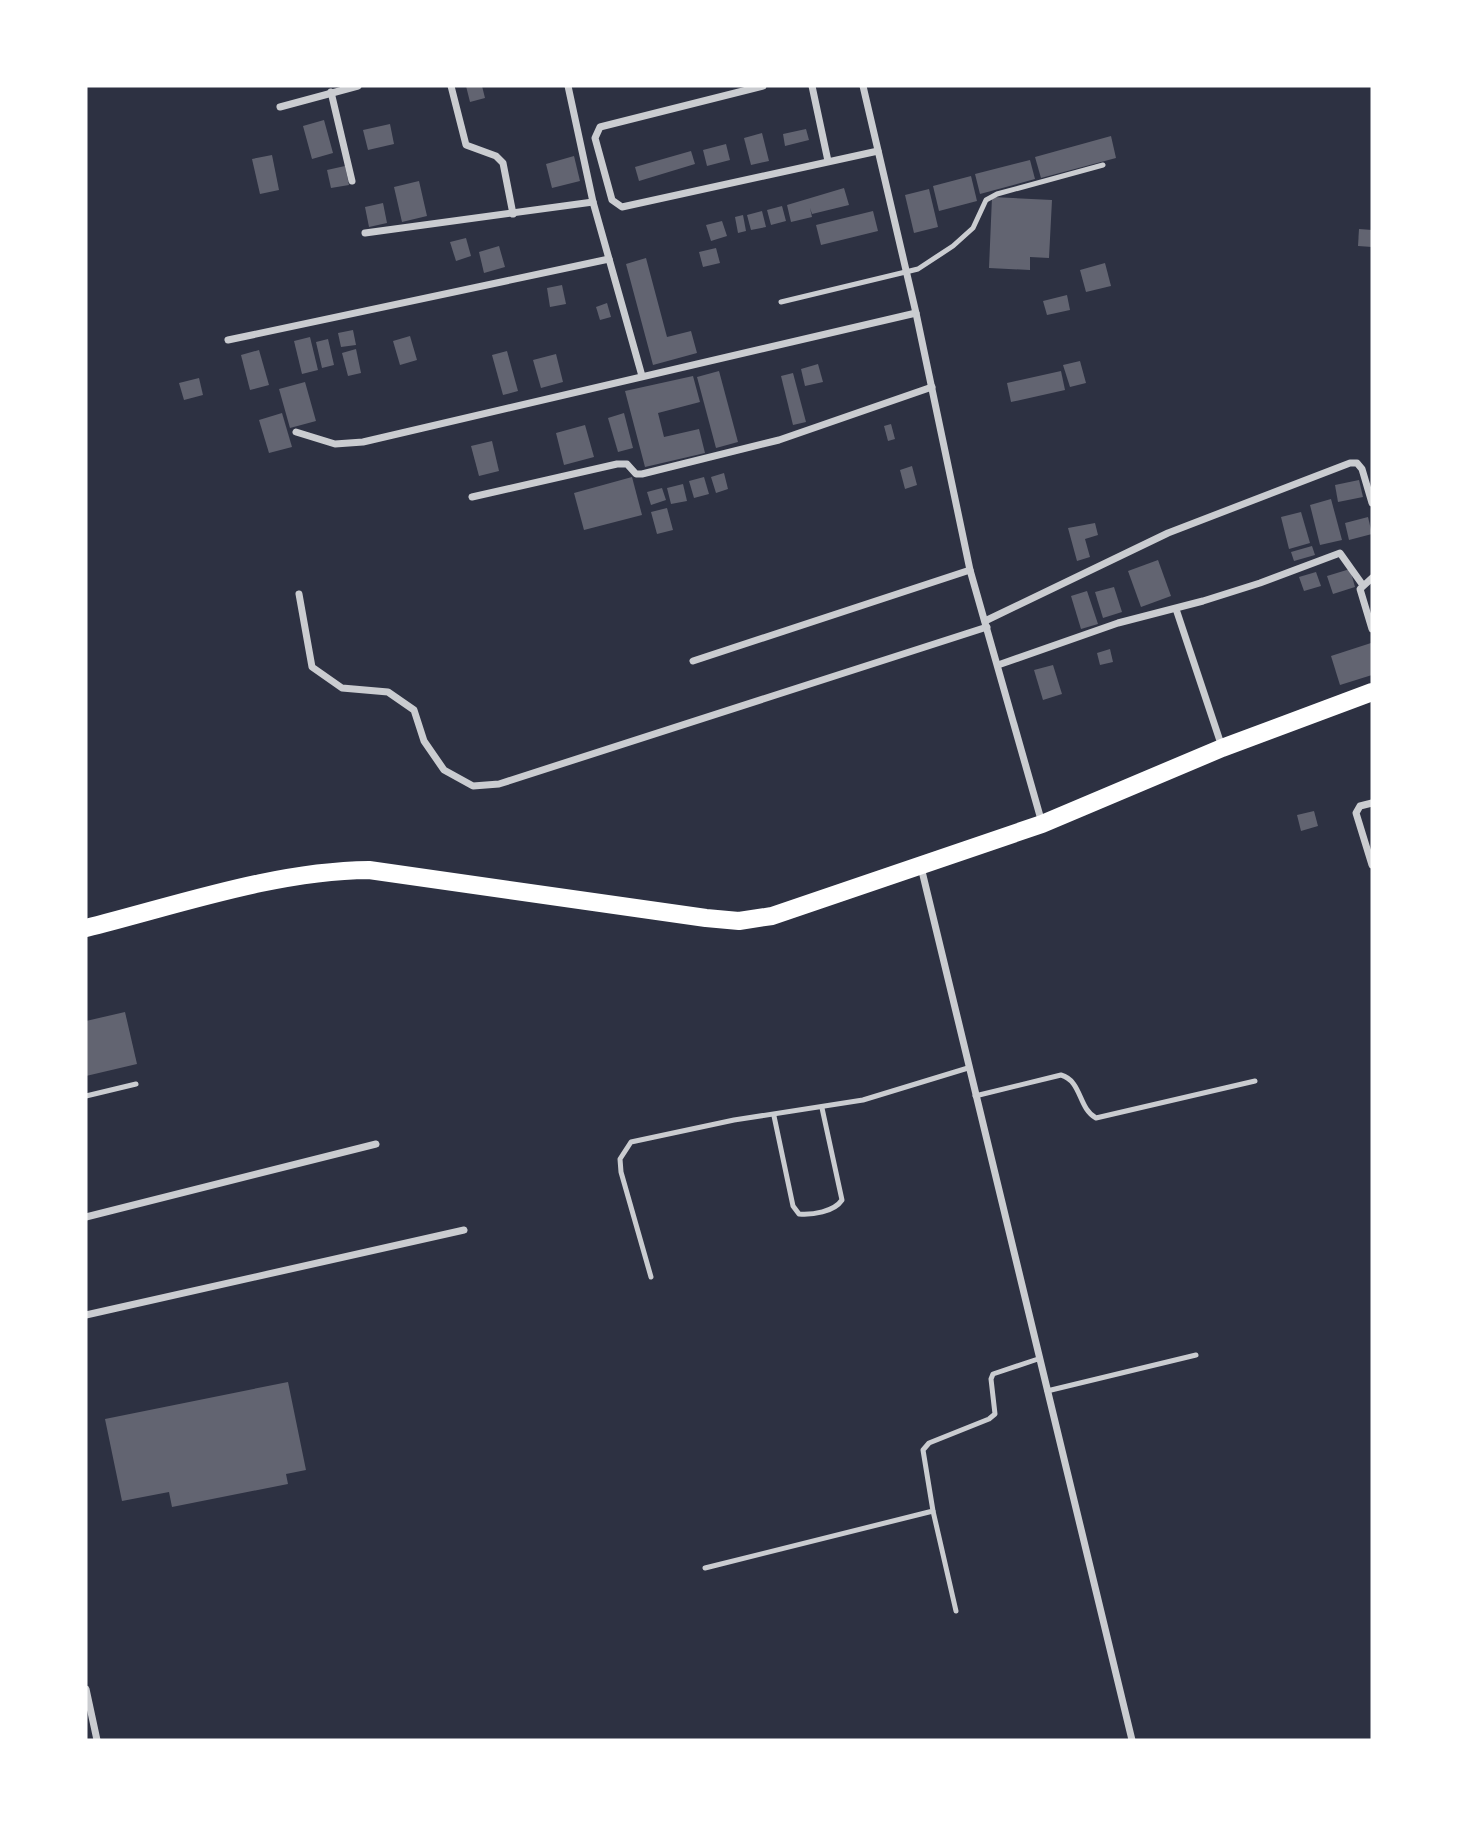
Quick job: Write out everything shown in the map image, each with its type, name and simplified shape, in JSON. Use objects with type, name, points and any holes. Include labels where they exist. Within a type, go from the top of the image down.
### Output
[{"type":"main road","points":[[86,928],[327,870],[369,870],[738,920],[772,916],[1042,824],[1222,748],[1372,692]]},
{"type":"street","points":[[280,107],[358,86]]},
{"type":"street","points":[[451,86],[466,145],[496,156],[503,163],[513,214]]},
{"type":"street","points":[[568,86],[593,202],[642,376]]},
{"type":"street","points":[[763,86],[600,127],[596,138],[612,200],[622,206],[646,202],[878,151]]},
{"type":"street","points":[[811,86],[828,161]]},
{"type":"street","points":[[863,86],[916,313],[970,570],[1042,824]]},
{"type":"street","points":[[331,92],[352,181]]},
{"type":"street","points":[[365,233],[593,202]]},
{"type":"street","points":[[228,340],[609,259]]},
{"type":"street","points":[[296,432],[335,444],[356,443],[916,313]]},
{"type":"street","points":[[472,497],[617,464],[627,464],[636,474],[642,474],[779,440],[932,387]]},
{"type":"street","points":[[299,594],[312,667],[342,688],[388,692],[414,710],[424,741],[444,770],[473,786],[499,784],[597,755],[986,624],[1168,533],[1350,463],[1357,463],[1362,469],[1372,503]]},
{"type":"street","points":[[998,664],[1118,622],[1260,583],[1340,553],[1362,584]]},
{"type":"street","points":[[693,661],[970,570]]},
{"type":"street","points":[[1372,578],[1362,584],[1360,589],[1372,629]]},
{"type":"street","points":[[1176,608],[1222,748]]},
{"type":"street","points":[[1372,803],[1357,808],[1356,813],[1372,865]]},
{"type":"street","points":[[920,867],[1132,1740]]},
{"type":"street","points":[[86,1217],[376,1144]]},
{"type":"street","points":[[86,1315],[464,1230]]},
{"type":"street","points":[[86,1689],[88,1719],[97,1740]]},
{"type":"lane","points":[[781,302],[907,274],[953,246],[973,228],[986,200],[997,194],[1103,165]]},
{"type":"lane","points":[[651,1277],[621,1172],[624,1149],[631,1142],[734,1120],[774,1116],[863,1100],[968,1068]]},
{"type":"lane","points":[[975,1096],[1061,1074],[1075,1083],[1087,1110],[1096,1118],[1255,1081]]},
{"type":"lane","points":[[86,1096],[136,1084]]},
{"type":"lane","points":[[774,1116],[793,1206],[799,1214],[809,1215],[838,1206],[842,1200],[822,1108]]},
{"type":"lane","points":[[1047,1391],[1196,1355]]},
{"type":"lane","points":[[956,1611],[933,1511],[923,1450],[929,1443],[989,1419],[995,1414],[996,1406],[991,1379],[993,1374],[1038,1359]]},
{"type":"lane","points":[[705,1568],[933,1511]]},
{"type":"building","points":[[466,86],[482,86],[485,98],[470,102]]},
{"type":"building","points":[[324,120],[333,153],[312,159],[303,126]]},
{"type":"building","points":[[390,124],[394,144],[368,150],[363,130]]},
{"type":"building","points":[[806,129],[809,140],[785,146],[783,134]]},
{"type":"building","points":[[762,133],[769,161],[751,165],[744,138]]},
{"type":"building","points":[[1111,136],[1116,158],[1041,178],[1035,157]]},
{"type":"building","points":[[726,144],[730,160],[707,166],[703,150]]},
{"type":"building","points":[[691,151],[695,164],[639,181],[635,167]]},
{"type":"building","points":[[272,155],[279,190],[260,194],[252,159]]},
{"type":"building","points":[[574,156],[580,181],[552,188],[546,164]]},
{"type":"building","points":[[1030,160],[1035,179],[980,194],[975,174]]},
{"type":"building","points":[[345,166],[349,185],[331,188],[327,170]]},
{"type":"building","points":[[971,176],[977,201],[939,211],[933,186]]},
{"type":"building","points":[[419,181],[427,216],[402,222],[394,187]]},
{"type":"building","points":[[844,188],[849,205],[812,214],[810,208],[812,217],[791,222],[787,205]]},
{"type":"building","points":[[929,189],[938,227],[914,233],[905,195]]},
{"type":"building","points":[[992,197],[1052,200],[1049,258],[1030,257],[1030,270],[989,268]]},
{"type":"building","points":[[383,203],[387,223],[369,227],[365,207]]},
{"type":"building","points":[[782,206],[786,221],[771,225],[767,210]]},
{"type":"building","points":[[762,211],[766,227],[751,230],[747,215]]},
{"type":"building","points":[[873,211],[878,231],[821,245],[816,225]]},
{"type":"building","points":[[743,215],[746,231],[738,233],[735,217]]},
{"type":"building","points":[[722,221],[727,236],[711,241],[706,225]]},
{"type":"building","points":[[1359,229],[1372,230],[1372,247],[1358,246]]},
{"type":"building","points":[[466,238],[471,256],[456,261],[450,242]]},
{"type":"building","points":[[499,246],[505,267],[484,273],[479,252]]},
{"type":"building","points":[[716,248],[720,263],[703,267],[699,252]]},
{"type":"building","points":[[646,258],[667,337],[691,331],[697,353],[653,365],[626,264]]},
{"type":"building","points":[[1105,263],[1111,286],[1086,292],[1080,270]]},
{"type":"building","points":[[562,285],[566,304],[550,307],[547,288]]},
{"type":"building","points":[[1067,295],[1070,310],[1047,315],[1043,301]]},
{"type":"building","points":[[607,303],[611,317],[600,320],[596,307]]},
{"type":"building","points":[[353,330],[356,345],[341,347],[338,333]]},
{"type":"building","points":[[410,336],[417,360],[400,365],[393,341]]},
{"type":"building","points":[[310,337],[318,370],[302,374],[294,341]]},
{"type":"building","points":[[328,339],[334,365],[322,368],[316,342]]},
{"type":"building","points":[[356,349],[361,373],[348,376],[342,353]]},
{"type":"building","points":[[259,350],[269,385],[250,390],[241,355]]},
{"type":"building","points":[[507,351],[518,391],[503,395],[492,355]]},
{"type":"building","points":[[556,354],[563,382],[541,388],[533,360]]},
{"type":"building","points":[[1080,361],[1086,383],[1070,387],[1063,365]]},
{"type":"building","points":[[818,364],[823,382],[805,386],[801,369]]},
{"type":"building","points":[[719,371],[738,442],[716,448],[697,377]]},
{"type":"building","points":[[1061,371],[1065,390],[1011,402],[1007,383]]},
{"type":"building","points":[[793,373],[806,422],[793,425],[781,376]]},
{"type":"building","points":[[693,376],[700,402],[658,413],[664,437],[699,429],[705,453],[645,467],[625,391]]},
{"type":"building","points":[[199,378],[203,395],[184,400],[179,383]]},
{"type":"building","points":[[305,382],[316,421],[290,428],[279,389]]},
{"type":"building","points":[[282,413],[292,447],[269,453],[259,420]]},
{"type":"building","points":[[624,413],[633,448],[618,452],[608,418]]},
{"type":"building","points":[[891,424],[895,439],[888,441],[884,426]]},
{"type":"building","points":[[585,425],[594,457],[564,465],[556,433]]},
{"type":"building","points":[[492,441],[499,471],[479,476],[471,446]]},
{"type":"building","points":[[912,466],[917,485],[905,489],[900,470]]},
{"type":"building","points":[[724,473],[728,489],[716,493],[711,477]]},
{"type":"building","points":[[632,477],[642,515],[584,530],[574,493]]},
{"type":"building","points":[[704,477],[709,494],[694,498],[689,481]]},
{"type":"building","points":[[1359,480],[1363,497],[1338,502],[1335,485]]},
{"type":"building","points":[[683,484],[687,501],[671,504],[667,488]]},
{"type":"building","points":[[662,488],[666,500],[651,505],[647,492]]},
{"type":"building","points":[[1331,499],[1342,540],[1320,545],[1310,505]]},
{"type":"building","points":[[667,508],[673,530],[657,534],[651,512]]},
{"type":"building","points":[[1301,512],[1310,543],[1289,549],[1281,517]]},
{"type":"building","points":[[1368,517],[1372,534],[1349,540],[1345,523]]},
{"type":"building","points":[[1095,523],[1098,535],[1085,539],[1090,557],[1077,561],[1068,528]]},
{"type":"building","points":[[1312,546],[1315,555],[1294,561],[1291,552]]},
{"type":"building","points":[[1158,560],[1171,596],[1141,607],[1128,571]]},
{"type":"building","points":[[1350,569],[1355,587],[1333,594],[1327,576]]},
{"type":"building","points":[[1316,572],[1321,586],[1304,591],[1299,577]]},
{"type":"building","points":[[1114,587],[1122,612],[1103,618],[1095,592]]},
{"type":"building","points":[[1087,591],[1098,624],[1081,629],[1071,596]]},
{"type":"building","points":[[1371,643],[1372,675],[1340,685],[1331,656]]},
{"type":"building","points":[[1110,649],[1113,662],[1100,665],[1097,653]]},
{"type":"building","points":[[1053,665],[1062,694],[1043,700],[1034,670]]},
{"type":"building","points":[[1314,811],[1318,826],[1301,831],[1297,815]]},
{"type":"building","points":[[125,1012],[137,1064],[86,1076],[86,1021]]},
{"type":"building","points":[[288,1382],[306,1470],[286,1474],[288,1484],[172,1507],[169,1492],[122,1501],[105,1419]]}]
